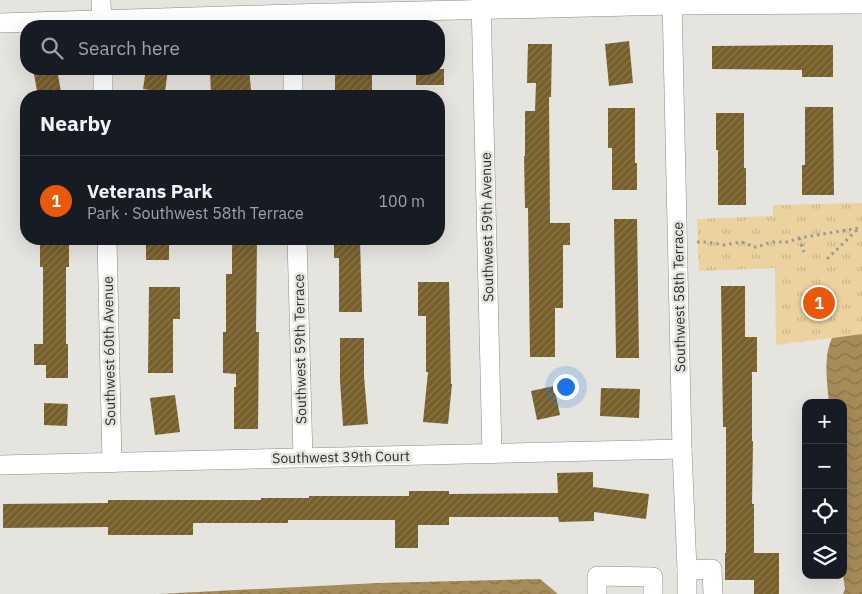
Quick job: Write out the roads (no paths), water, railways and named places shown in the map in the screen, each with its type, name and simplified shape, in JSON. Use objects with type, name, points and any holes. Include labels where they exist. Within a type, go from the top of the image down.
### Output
[{"type":"street","points":[[101,0],[102,20]]},
{"type":"street","points":[[159,20],[481,5],[672,2],[862,4]]},
{"type":"street","name":"Southwest 58th Terrace","points":[[672,2],[682,449],[687,570],[686,594]]},
{"type":"street","name":"Southwest 59th Avenue","points":[[481,5],[492,454]]},
{"type":"street","points":[[0,23],[20,23]]},
{"type":"street","points":[[103,75],[103,90]]},
{"type":"street","points":[[293,75],[294,90]]},
{"type":"street","name":"Southwest 60th Avenue","points":[[107,245],[112,463]]},
{"type":"street","name":"Southwest 59th Terrace","points":[[297,245],[303,458]]},
{"type":"street","name":"Southwest 39th Court","points":[[0,465],[682,449]]},
{"type":"street","points":[[687,570],[712,569],[713,594]]},
{"type":"street","points":[[597,594],[597,576],[653,577],[653,594]]},
{"type":"water","points":[[862,334],[862,594],[843,594],[845,589],[844,579],[847,579],[847,399],[829,399],[827,353],[832,338]]},
{"type":"water","points":[[540,579],[558,594],[158,594],[378,583]]},
{"type":"place","name":"Veterans Park","points":[[819,303]]}]
